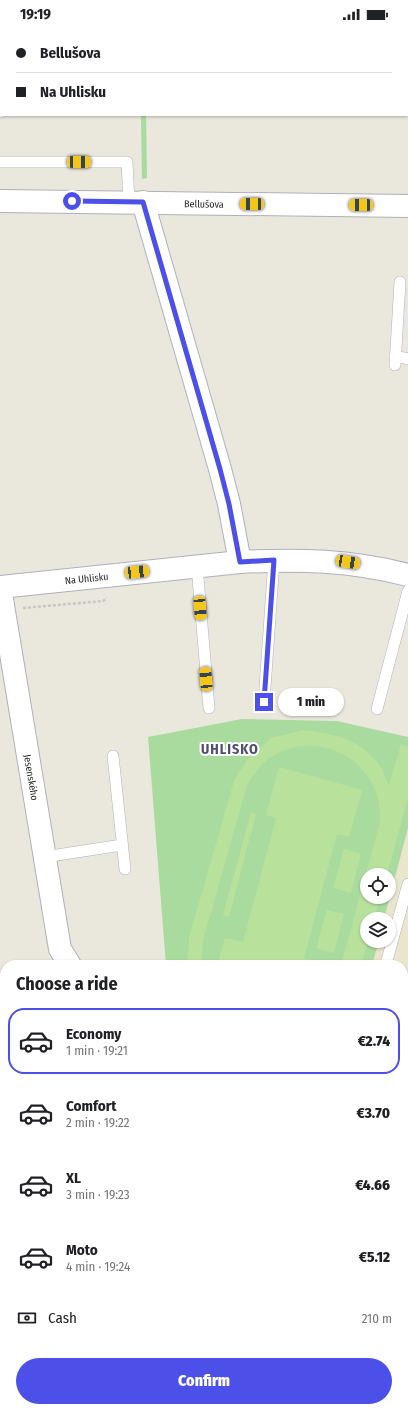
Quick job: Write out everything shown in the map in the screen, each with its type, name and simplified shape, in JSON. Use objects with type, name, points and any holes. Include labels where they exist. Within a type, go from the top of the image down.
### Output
[{"type":"street","name":"Bellušova","points":[[0,201],[408,206]]},
{"type":"street","points":[[136,202],[222,476],[240,562]]},
{"type":"street","name":"Na Uhlisku","points":[[0,587],[197,566],[274,560],[348,562],[408,574]]},
{"type":"street","name":"Jesenského","points":[[0,587],[60,949],[67,960]]},
{"type":"lane","points":[[0,162],[127,162],[136,202]]},
{"type":"lane","points":[[400,282],[395,361],[408,359]]},
{"type":"lane","points":[[264,702],[274,560]]},
{"type":"lane","points":[[197,566],[208,708]]},
{"type":"lane","points":[[377,709],[408,591]]},
{"type":"lane","points":[[113,756],[125,870]]},
{"type":"lane","points":[[44,857],[122,845]]},
{"type":"lane","points":[[387,960],[408,884]]},
{"type":"shaded area","points":[[408,828],[408,960],[373,960],[377,948],[396,948],[396,912],[386,912],[388,904],[396,904],[396,874]]},
{"type":"green space","points":[[141,116],[146,116],[147,178],[142,179]]},
{"type":"green space","points":[[242,719],[337,721],[408,737],[408,828],[396,874],[396,868],[360,868],[360,904],[388,904],[386,912],[360,912],[360,948],[377,948],[373,960],[166,960],[148,737]]},
{"type":"green space","points":[[304,730],[326,733],[345,739],[362,748],[380,765],[389,785],[401,745],[408,747],[408,798],[389,868],[367,868],[380,822],[379,804],[372,783],[362,770],[351,759],[338,752],[323,747],[307,746],[292,748],[276,754],[260,767],[247,785],[203,941],[201,960],[187,960],[189,938],[234,781],[247,760],[271,738]]},
{"type":"green space","points":[[279,767],[362,790],[349,837],[337,834],[304,958],[310,960],[218,960],[225,938],[243,942],[276,818],[266,815]]},
{"type":"green space","points":[[251,812],[256,814],[229,917],[223,915]]},
{"type":"green space","points":[[344,849],[361,854],[351,893],[333,888]]},
{"type":"green space","points":[[360,895],[360,904],[378,904],[376,912],[360,912],[360,948],[366,948],[362,960],[342,960]]},
{"type":"green space","points":[[327,910],[344,914],[334,953],[316,948]]},
{"type":"district","name":"UHLISKO","points":[[230,749]]},
{"type":"route","points":[[72,201],[143,202],[220,469],[229,504],[240,562],[274,560],[264,702]]}]
